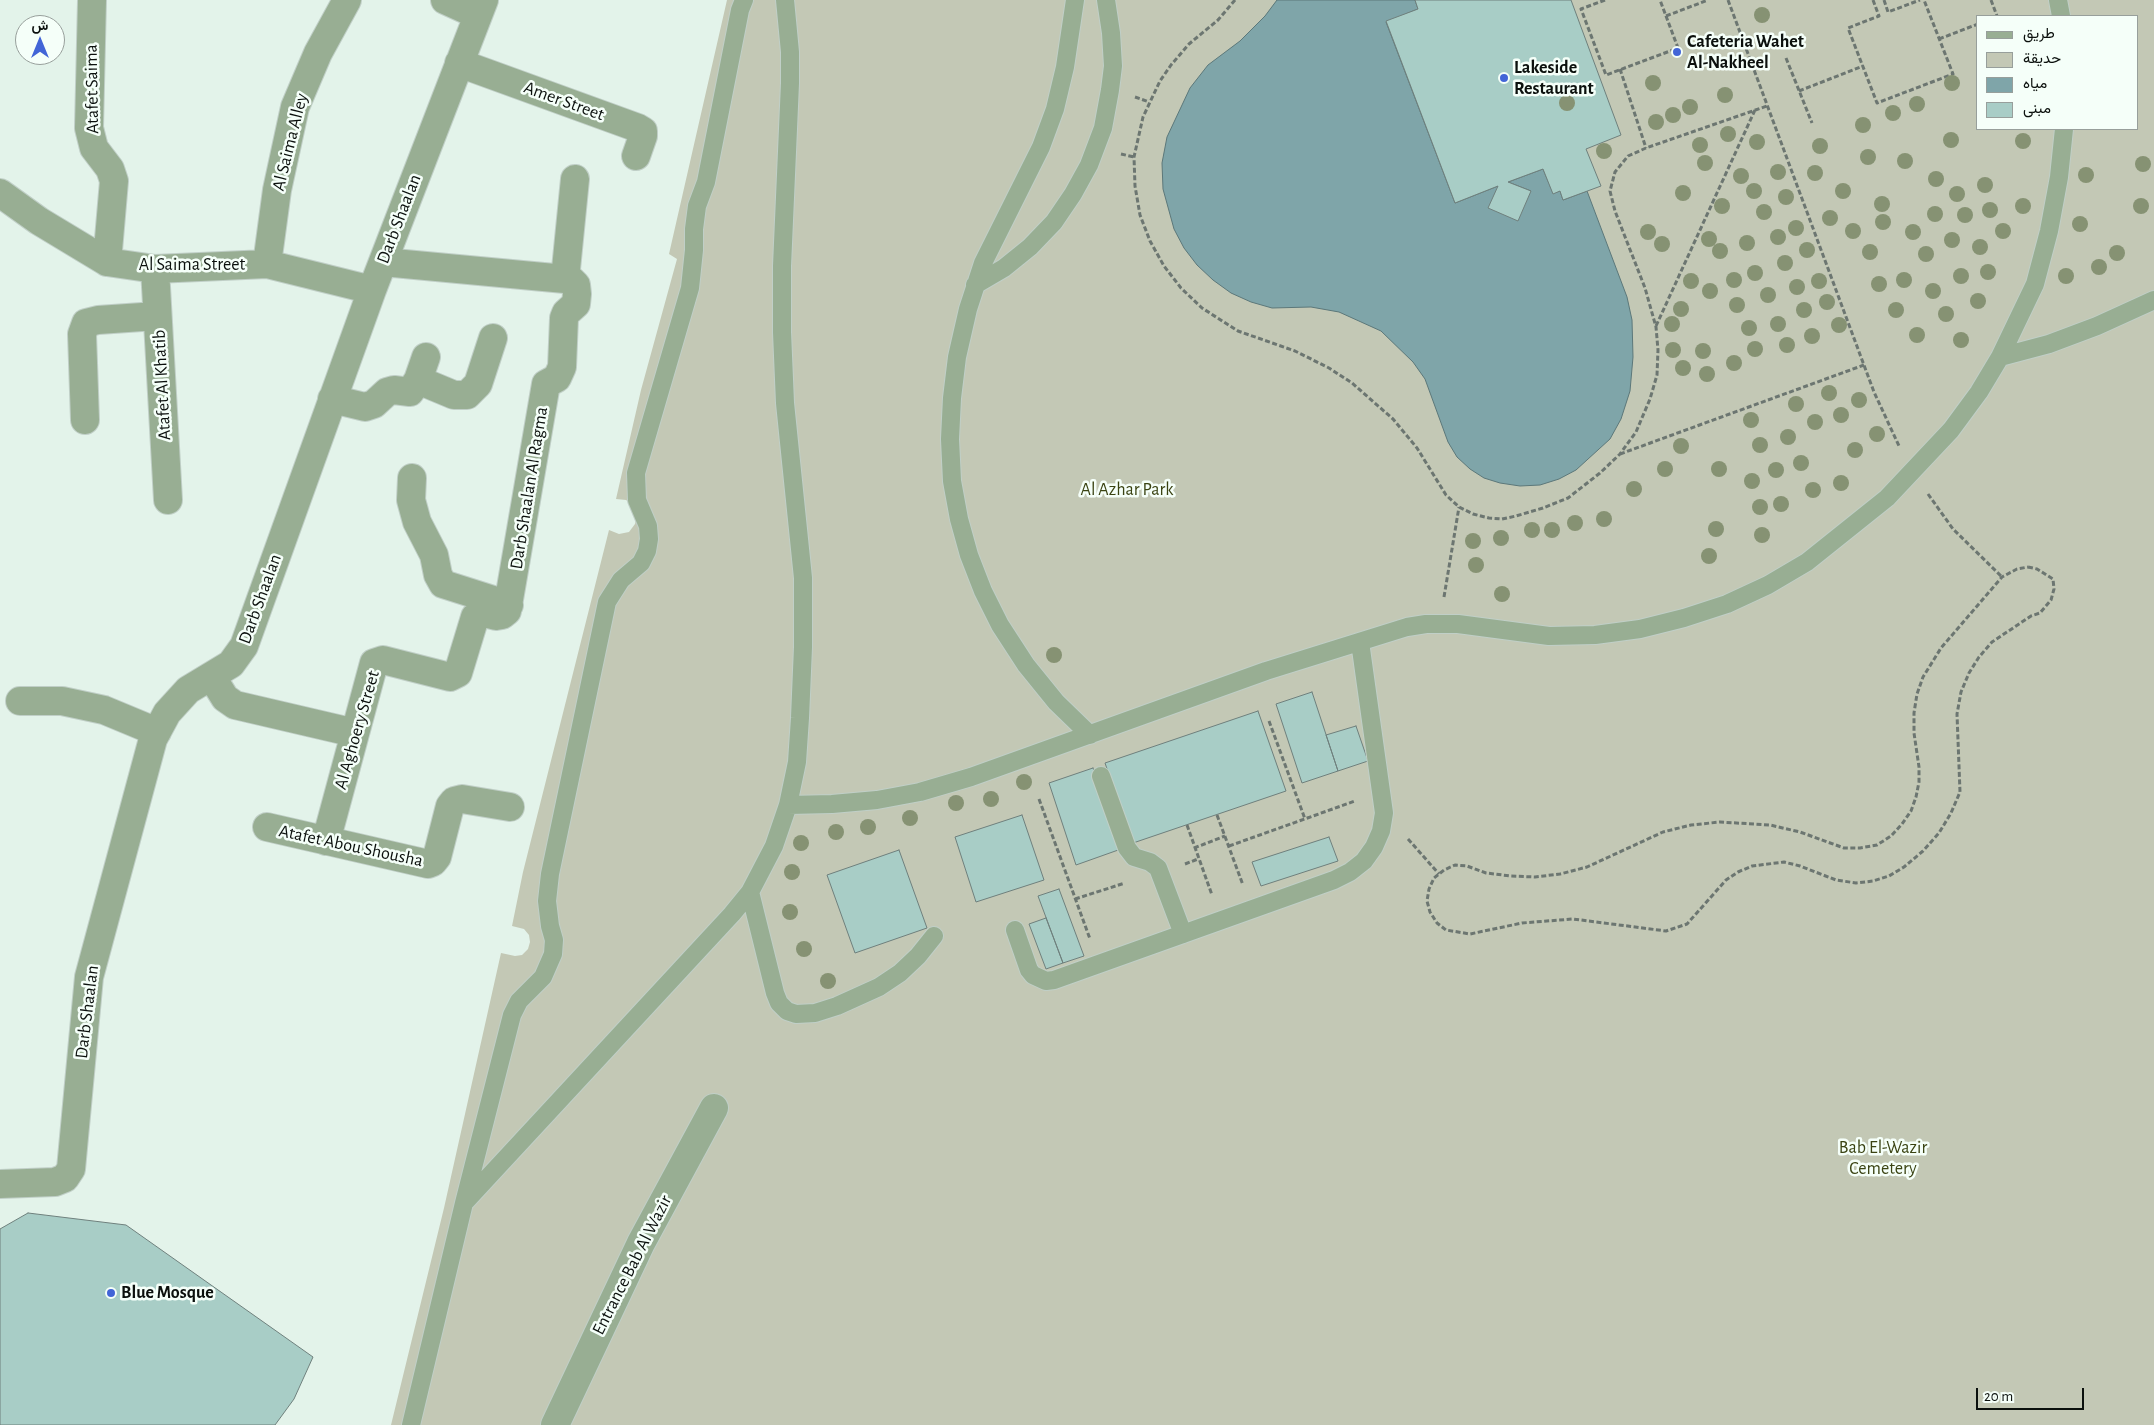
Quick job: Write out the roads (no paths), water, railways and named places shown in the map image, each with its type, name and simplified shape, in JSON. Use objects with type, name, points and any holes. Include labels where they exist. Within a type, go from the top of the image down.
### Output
[{"type":"street","name":"Atafet Saima","points":[[92,0],[89,128],[94,148],[110,169],[114,181],[107,262]]},
{"type":"street","name":"Al Saima Alley","points":[[267,264],[276,190],[295,108],[318,53],[347,0]]},
{"type":"street","points":[[445,0],[481,8]]},
{"type":"street","name":"Darb Shaalan","points":[[0,1184],[55,1182],[65,1178],[71,1169],[89,977],[153,739],[167,712],[188,690],[231,664],[244,646],[372,290],[481,8]]},
{"type":"street","name":"Amer Street","points":[[459,64],[638,128],[643,131],[643,136],[636,156]]},
{"type":"street","points":[[383,262],[565,279],[575,180]]},
{"type":"street","name":"Al Saima Street","points":[[0,194],[39,221],[107,262],[155,269],[267,264],[372,290]]},
{"type":"street","name":"Atafet Al Khatib","points":[[155,269],[168,500]]},
{"type":"street","name":"Darb Shaalan Al Ragma","points":[[510,605],[546,384],[557,378],[562,368],[564,318],[566,313],[576,304],[576,285],[571,280],[565,279]]},
{"type":"street","points":[[85,420],[82,334],[86,323],[98,320],[158,316]]},
{"type":"street","points":[[332,399],[364,407],[374,404],[387,392],[394,390],[410,392],[422,368],[454,395],[466,395],[478,384],[493,338]]},
{"type":"street","points":[[412,478],[411,500],[417,522],[431,548],[438,575],[443,584],[510,605]]},
{"type":"street","name":"Al Aghoery Street","points":[[326,841],[376,661],[383,660],[447,677],[458,673],[477,614],[502,615],[510,605]]},
{"type":"street","points":[[212,677],[225,698],[235,705],[355,733]]},
{"type":"street","points":[[20,701],[62,701],[104,710],[157,732]]},
{"type":"street","name":"Atafet Abou Shousha","points":[[267,827],[428,864],[437,857],[450,806],[456,799],[510,807]]},
{"type":"street","name":"Entrance Bab Al Wazir","points":[[555,1425],[641,1243],[714,1108]]},
{"type":"lane","points":[[411,1425],[464,1203],[512,1015],[519,1001],[543,977],[554,954],[554,940],[547,901],[550,874],[607,602],[621,580],[641,563],[647,551],[649,539],[648,526],[637,500],[636,473],[690,288],[697,206],[706,182],[740,10],[744,0]]},
{"type":"lane","points":[[464,1203],[716,933],[750,892],[774,846],[788,805],[797,762],[804,647],[804,578],[785,403],[782,332],[782,266],[790,82],[790,52],[785,0]]},
{"type":"lane","points":[[1075,0],[1065,67],[1054,109],[1041,147],[1024,184],[1003,219],[975,285],[957,357],[952,398],[950,440],[952,481],[959,519],[969,556],[983,591],[1000,625],[1026,665],[1056,702],[1090,735]]},
{"type":"lane","points":[[975,285],[1004,268],[1030,247],[1054,222],[1089,165],[1103,128],[1110,90],[1112,33],[1106,0]]},
{"type":"lane","points":[[2058,0],[2061,15]]},
{"type":"lane","points":[[788,805],[877,800],[920,792],[971,777],[1266,671],[1407,628],[1439,624],[1465,625],[1549,636],[1595,635],[1631,630],[1684,618],[1727,604],[1768,585],[1807,562],[1887,498],[1951,430],[2000,357],[2036,284],[2051,222],[2059,177],[2064,130]]},
{"type":"lane","points":[[2000,357],[2049,344],[2096,326],[2154,300]]},
{"type":"lane","points":[[1015,930],[1029,970],[1039,979],[1054,980],[1252,910],[1350,872],[1364,861],[1374,847],[1381,831],[1384,813],[1360,642]]},
{"type":"lane","points":[[1101,776],[1127,848],[1134,857],[1150,862],[1158,868],[1183,934]]},
{"type":"lane","points":[[750,892],[779,1004],[796,1014],[815,1013],[837,1006],[879,987],[918,956],[934,936]]},
{"type":"water","points":[[1277,0],[1415,0],[1418,9],[1386,22],[1455,203],[1498,186],[1531,191],[1508,182],[1543,169],[1553,193],[1560,191],[1563,200],[1587,191],[1627,297],[1632,320],[1633,357],[1630,391],[1621,419],[1610,439],[1576,470],[1559,479],[1540,485],[1520,486],[1484,478],[1457,457],[1448,442],[1425,379],[1413,362],[1381,331],[1339,312],[1311,307],[1272,308],[1251,302],[1231,293],[1213,280],[1197,265],[1184,248],[1174,229],[1163,189],[1162,163],[1167,137],[1190,88],[1208,65],[1240,41],[1265,16]]},
{"type":"place","name":"Cafeteria Wahet Al-Nakheel","points":[[1677,52]]},
{"type":"place","name":"Lakeside Restaurant","points":[[1504,78]]},
{"type":"place","name":"Blue Mosque","points":[[111,1293]]},
{"type":"park label","name":"Al Azhar Park","points":[[1127,490]]},
{"type":"park label","name":"Bab El-Wazir Cemetery","points":[[1883,1158]]}]
